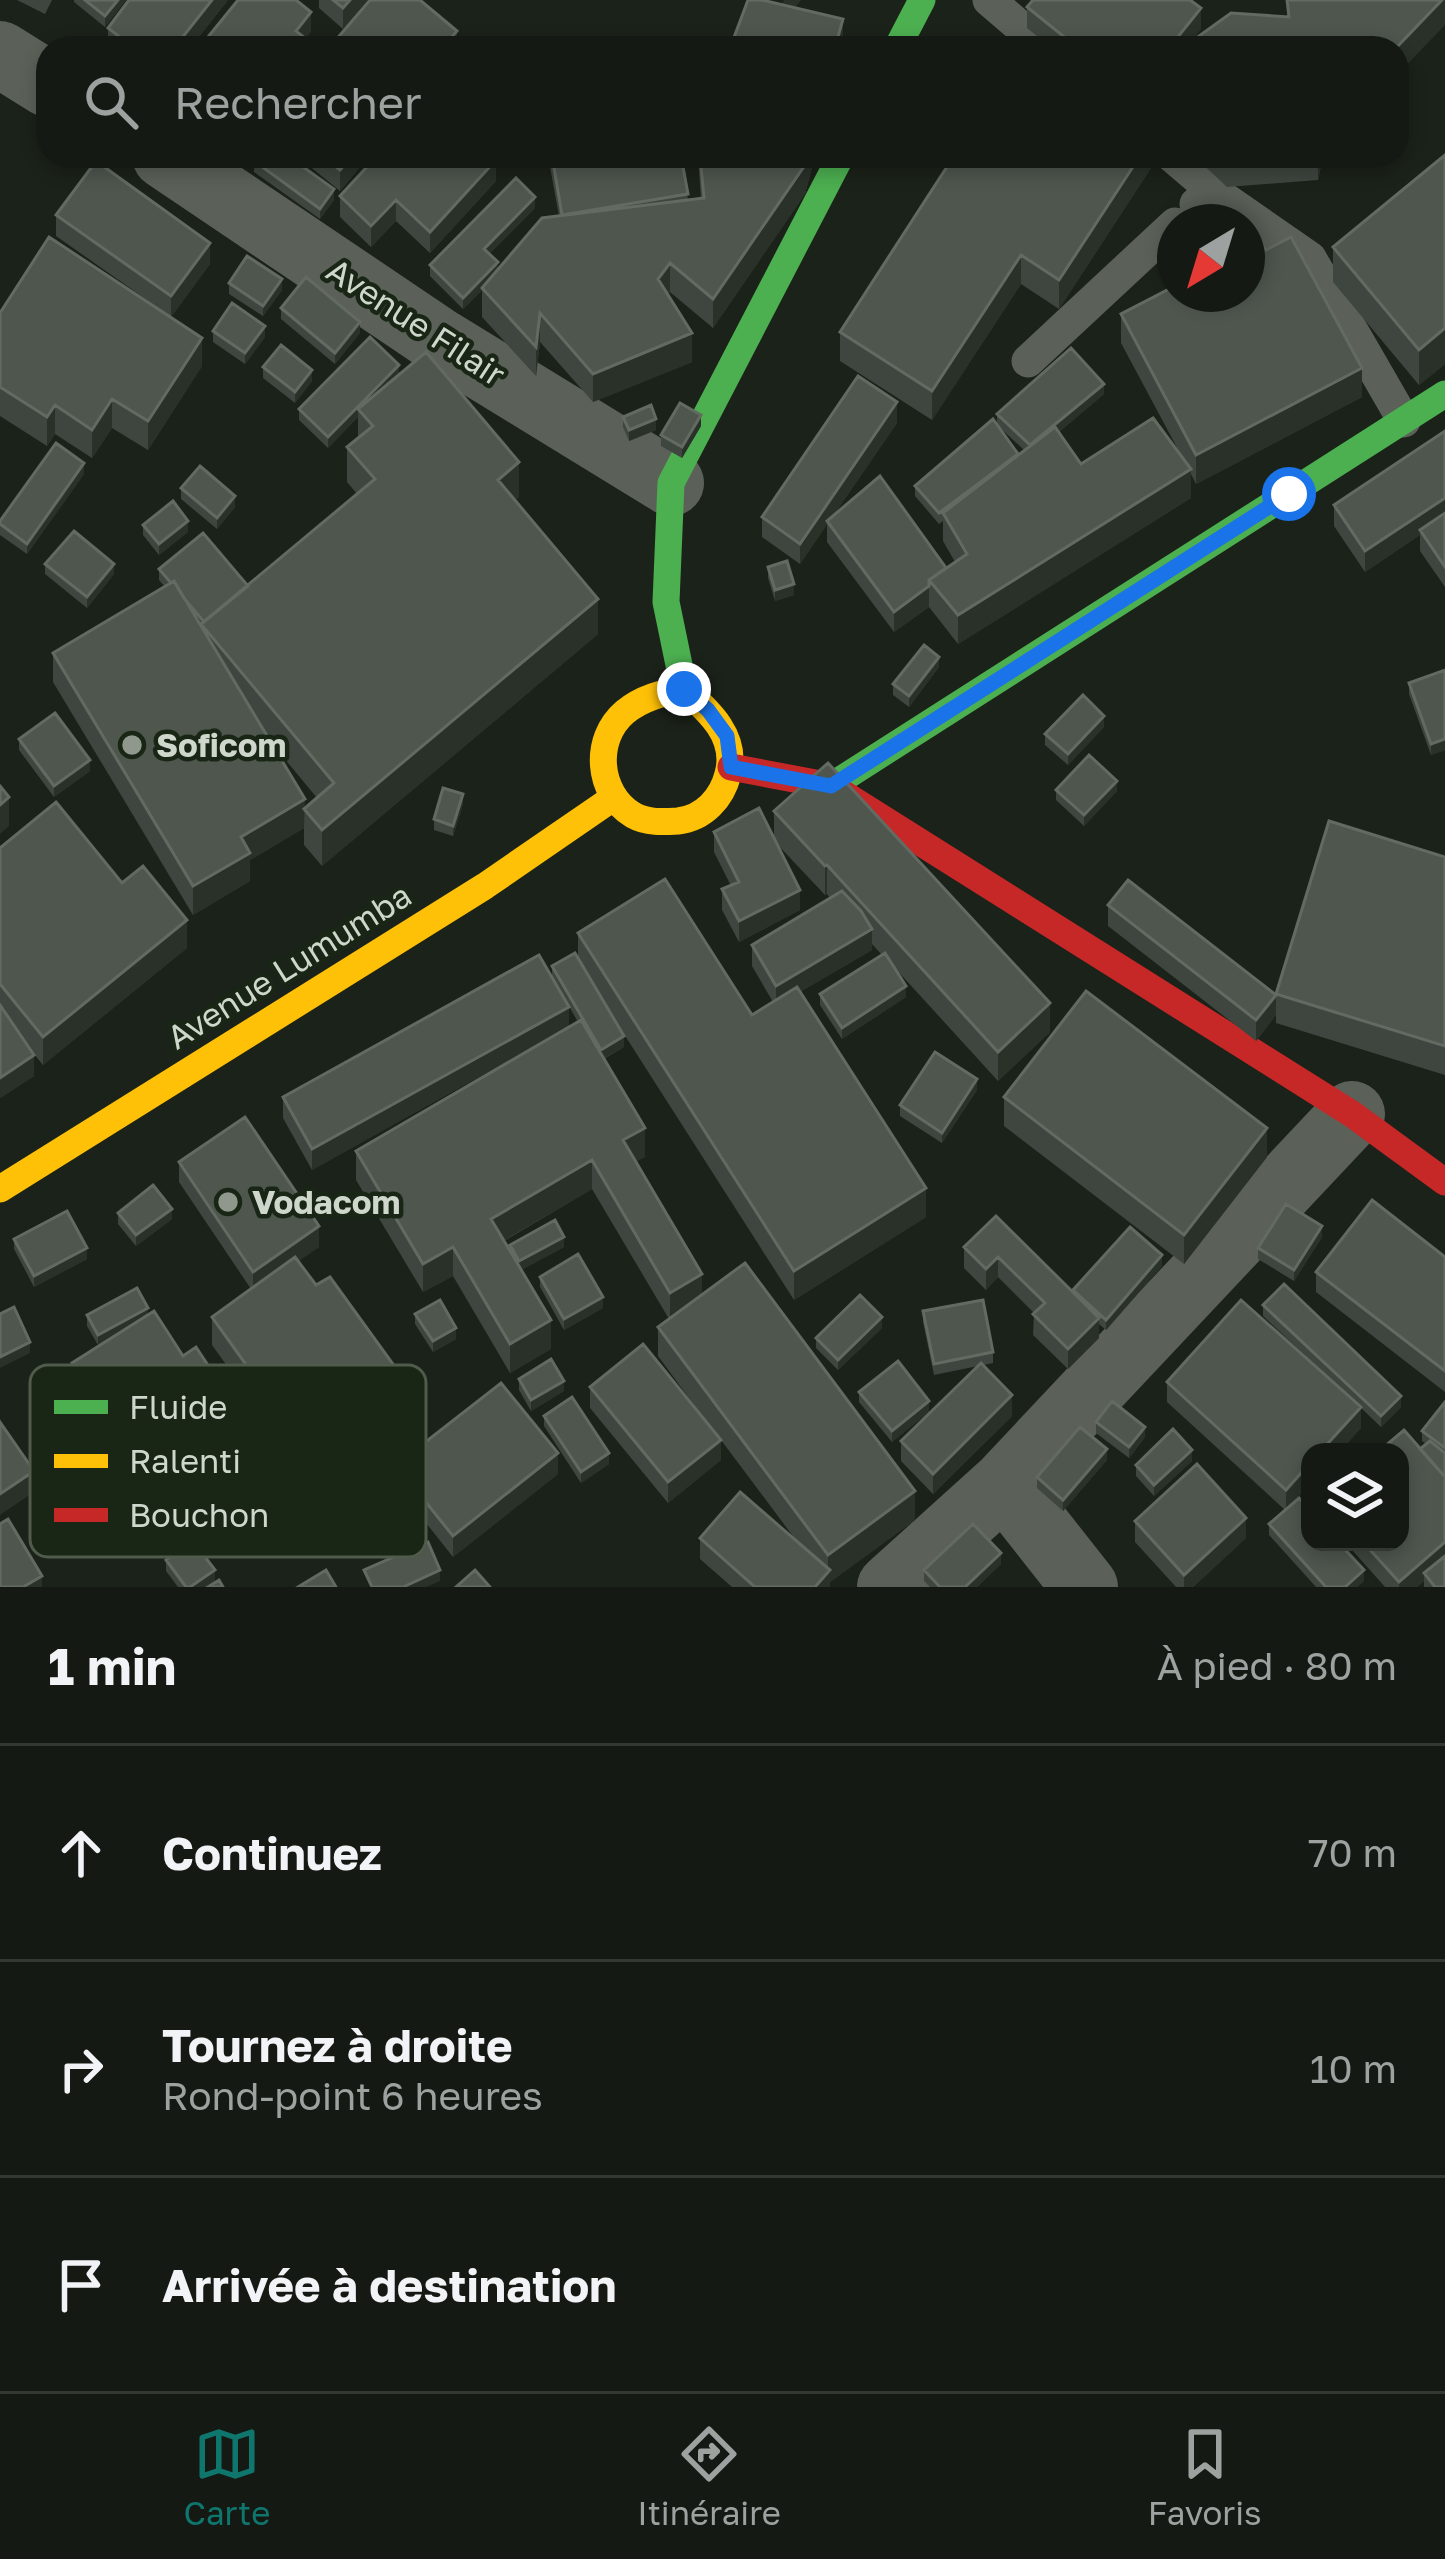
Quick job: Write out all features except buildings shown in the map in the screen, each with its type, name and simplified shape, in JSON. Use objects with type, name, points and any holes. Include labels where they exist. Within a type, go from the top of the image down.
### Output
[{"type":"main road","points":[[903,36],[922,0]]},
{"type":"main road","points":[[684,689],[649,697],[621,712],[604,739],[601,770],[613,798],[637,818],[668,826],[697,817],[721,796],[731,767],[727,736],[684,689],[666,602],[671,483],[835,168]]},
{"type":"main road","points":[[831,786],[1445,394]]},
{"type":"main road","points":[[731,767],[831,786],[1352,1114],[1445,1182]]},
{"type":"main road","name":"Avenue Lumumba","points":[[0,1189],[485,886],[613,798]]},
{"type":"street","points":[[0,54],[36,76]]},
{"type":"street","name":"Avenue Filair","points":[[183,168],[441,342],[671,483]]},
{"type":"street","points":[[890,1587],[1004,1484],[1352,1114]]},
{"type":"street","points":[[1004,1484],[1085,1587]]},
{"type":"lane","points":[[989,0],[1031,36]]},
{"type":"lane","points":[[1186,168],[1310,258],[1404,421]]},
{"type":"lane","points":[[1197,204],[1212,190]]},
{"type":"lane","points":[[1028,361],[1157,241]]},
{"type":"traffic: fast","points":[[903,36],[922,0]]},
{"type":"traffic: fast","points":[[684,689],[666,602],[671,483],[835,168]]},
{"type":"traffic: fast","points":[[831,786],[1445,394]]},
{"type":"traffic: slow","points":[[684,689],[712,716],[725,737],[728,774],[716,799],[696,816],[661,822],[644,819],[621,805],[606,780],[608,736],[632,707],[684,689]]},
{"type":"traffic: slow","points":[[0,1189],[485,886],[613,798]]},
{"type":"traffic: jam","points":[[731,767],[831,786],[1352,1114],[1445,1182]]},
{"type":"place","name":"Soficom","points":[[132,745]]},
{"type":"place","name":"Vodacom","points":[[228,1202]]},
{"type":"route","points":[[684,689],[727,736],[731,767],[831,786],[1289,494]]}]
